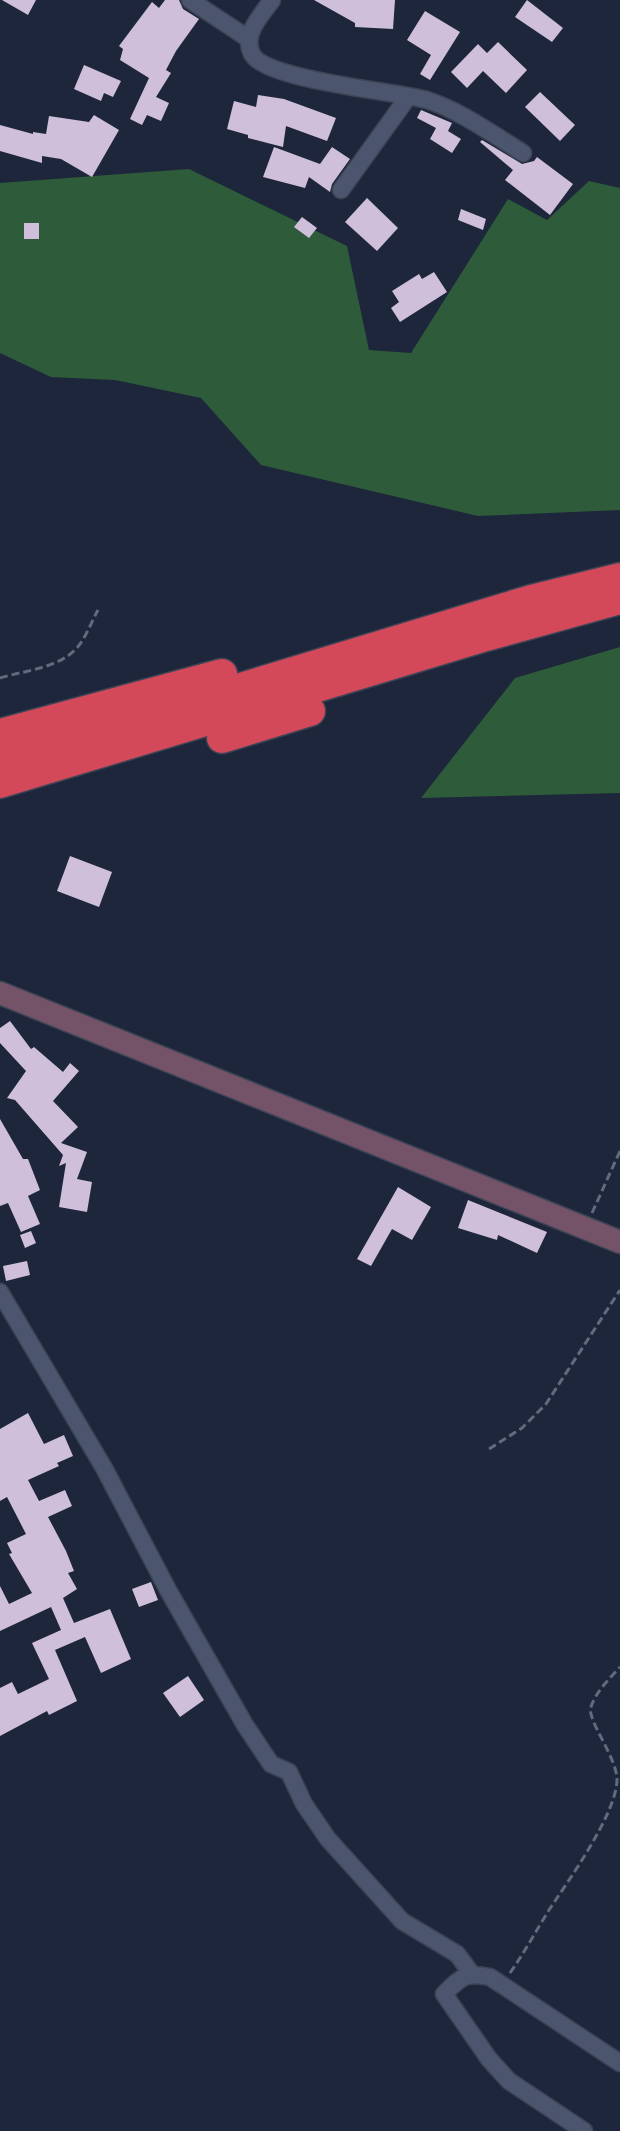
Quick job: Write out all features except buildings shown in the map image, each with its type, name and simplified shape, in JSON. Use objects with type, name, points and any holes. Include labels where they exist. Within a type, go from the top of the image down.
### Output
[{"type":"highway","points":[[0,763],[531,600],[620,578]]},
{"type":"highway","points":[[0,783],[620,599]]},
{"type":"highway","points":[[0,734],[402,624],[531,600]]},
{"type":"highway","points":[[0,798],[265,726],[412,679],[569,613]]},
{"type":"main road","points":[[0,993],[620,1242]]},
{"type":"street","points":[[190,0],[249,39]]},
{"type":"street","points":[[272,0],[251,30],[249,39],[252,53],[259,62],[274,69],[430,101],[523,153]]},
{"type":"street","points":[[341,190],[408,97]]},
{"type":"street","points":[[0,1292],[104,1468],[222,1685],[271,1764],[289,1772],[304,1804],[328,1839],[402,1921],[457,1954],[472,1974]]},
{"type":"street","points":[[584,2131],[509,2081],[444,1994],[459,1979],[472,1974],[490,1977],[620,2063]]},
{"type":"path","points":[[0,678],[49,666],[74,650],[98,610]]},
{"type":"path","points":[[586,1228],[620,1151]]},
{"type":"path","points":[[489,1449],[522,1428],[546,1404],[620,1290]]},
{"type":"path","points":[[502,1985],[575,1875],[606,1816],[617,1781],[615,1766],[604,1739],[589,1717],[590,1708],[620,1667]]},
{"type":"green space","points":[[189,169],[347,246],[369,350],[411,353],[508,199],[547,220],[589,181],[620,188],[620,510],[478,516],[261,465],[201,398],[115,380],[51,377],[0,353],[0,183]]},
{"type":"green space","points":[[620,647],[620,793],[421,798],[515,678]]}]
